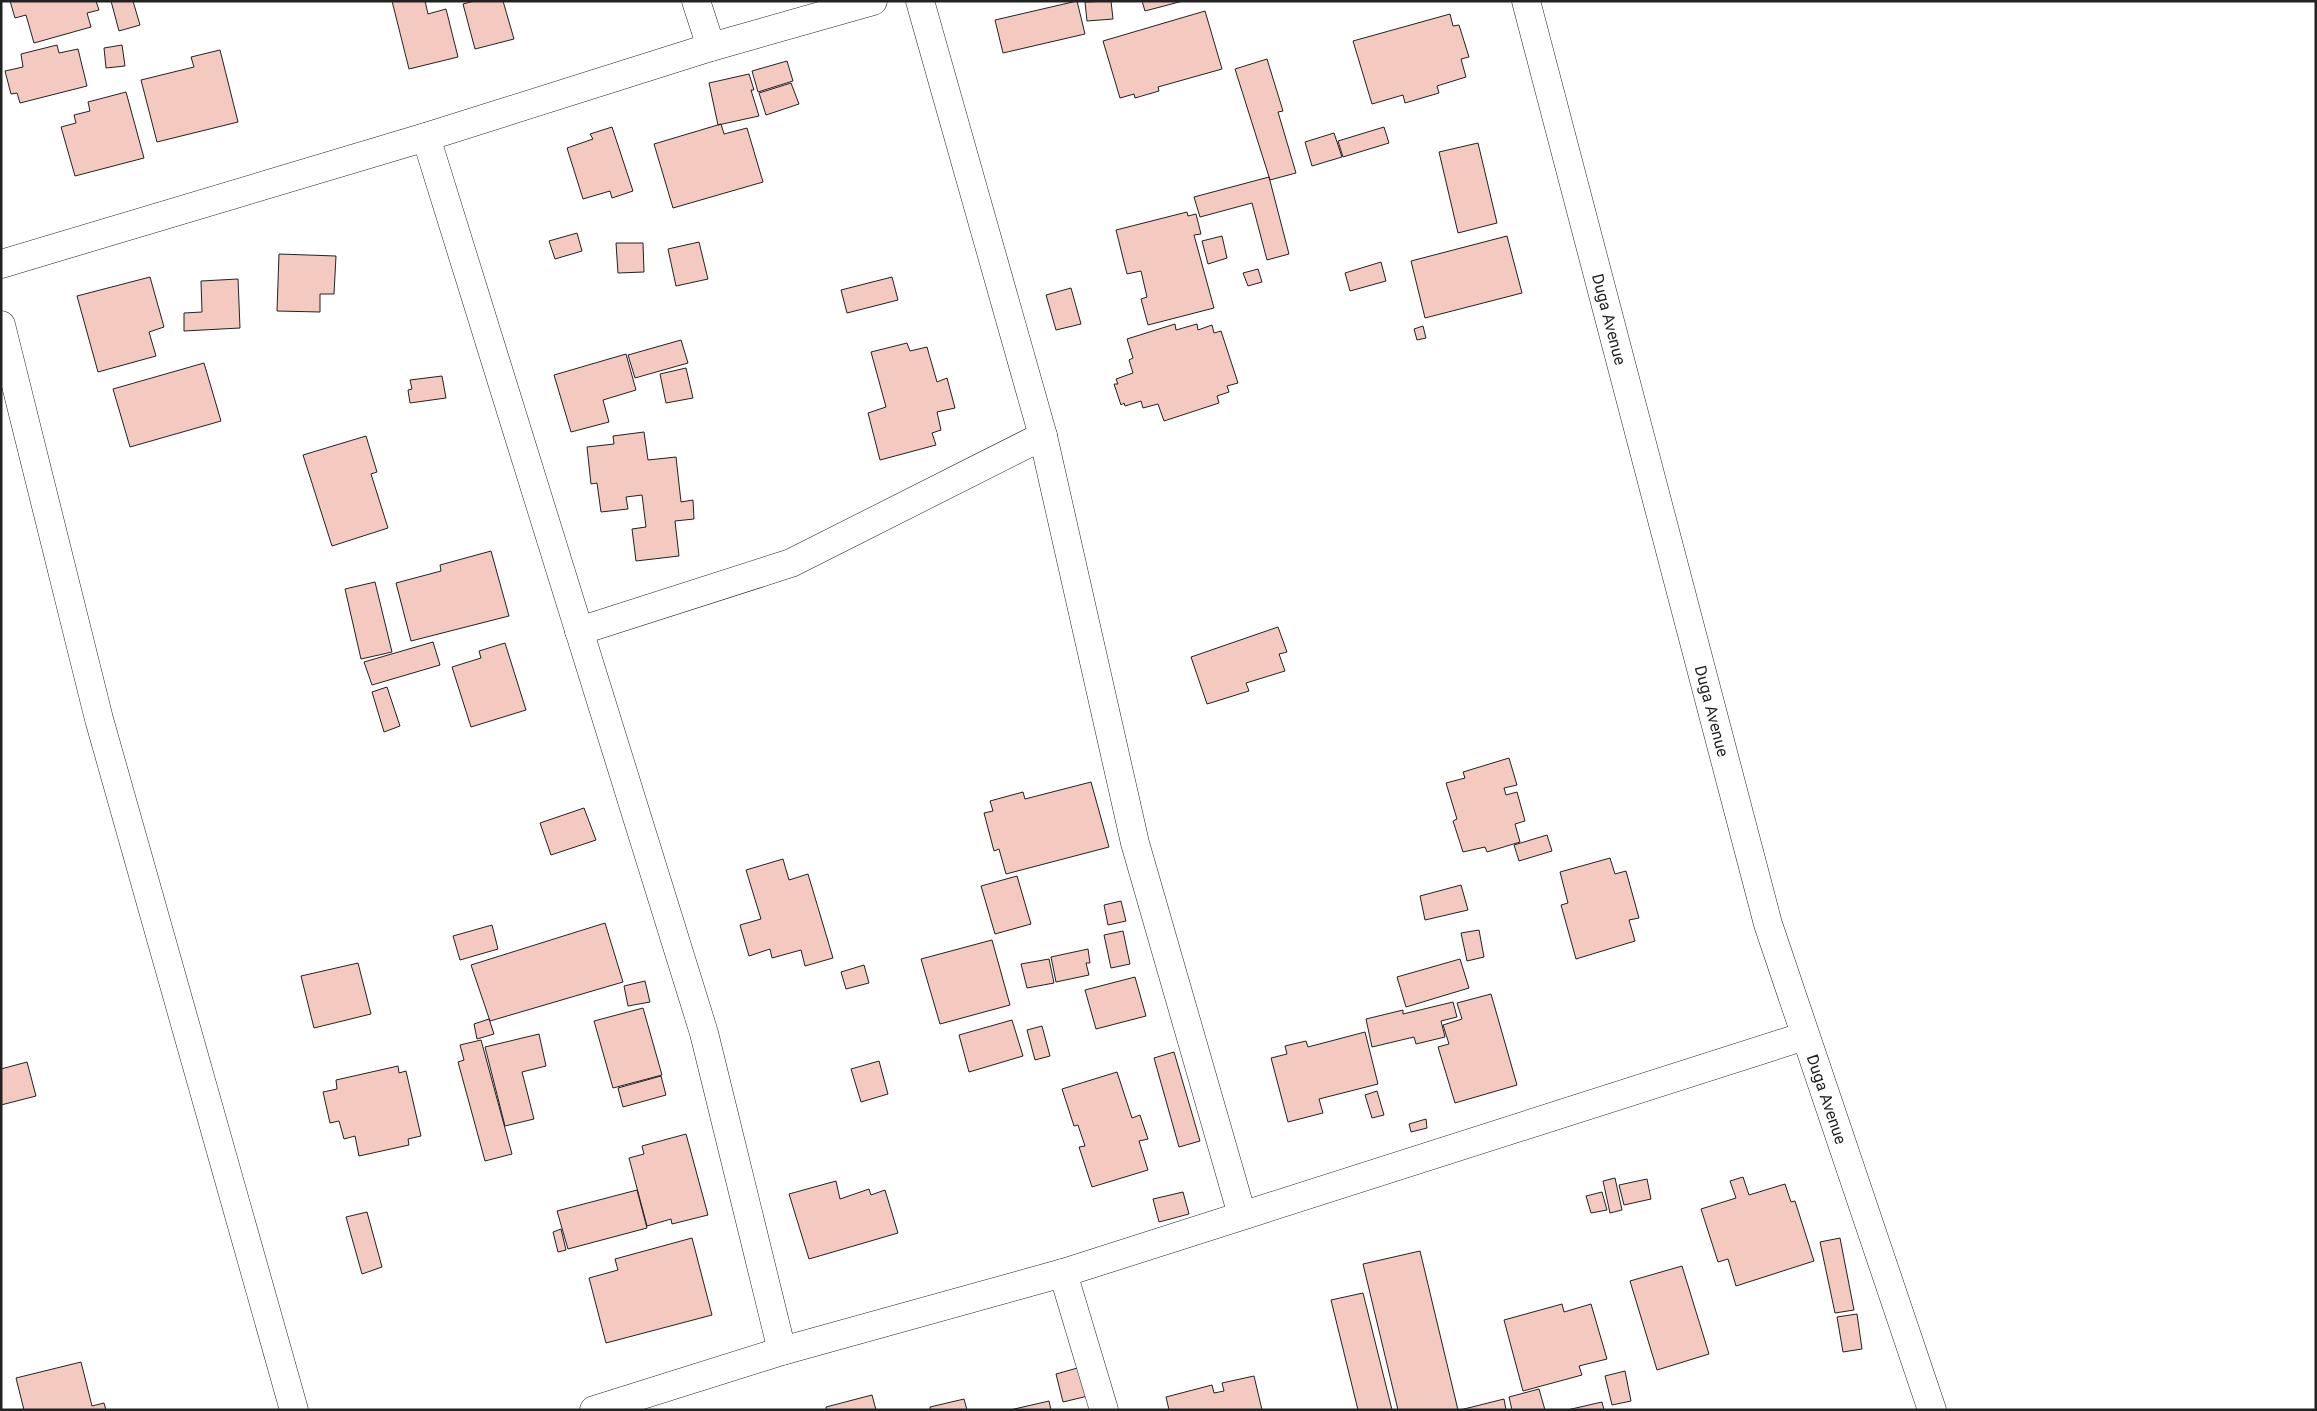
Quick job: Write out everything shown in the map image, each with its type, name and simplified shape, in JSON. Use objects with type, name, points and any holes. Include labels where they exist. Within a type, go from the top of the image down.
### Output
[{"type":"street","points":[[696,1],[711,47]]},
{"type":"street","points":[[1,264],[426,138],[711,47],[873,1]]},
{"type":"street","points":[[920,1],[1043,436],[1135,842],[1242,1215]]},
{"type":"street","name":"Duga Avenue","points":[[1526,1],[1768,924],[1932,1410]]},
{"type":"street","points":[[426,138],[704,1033],[782,1351]]},
{"type":"street","points":[[1,324],[99,719],[294,1410]]},
{"type":"street","points":[[579,632],[791,563],[1043,436]]},
{"type":"street","points":[[594,1410],[782,1351],[1063,1273],[1805,1036]]},
{"type":"street","points":[[1063,1273],[1104,1410]]},
{"type":"building","points":[[10,1],[96,1],[99,10],[87,13],[91,27],[34,43],[26,15],[15,18]]},
{"type":"building","points":[[111,1],[133,1],[140,25],[119,31]]},
{"type":"building","points":[[392,1],[425,1],[428,14],[446,9],[458,57],[409,69]]},
{"type":"building","points":[[474,1],[503,1],[514,39],[475,49],[463,4]]},
{"type":"building","points":[[1077,1],[1085,34],[1003,53],[995,20]]},
{"type":"building","points":[[1111,1],[1113,19],[1087,21],[1085,2]]},
{"type":"building","points":[[1142,1],[1183,1],[1145,11]]},
{"type":"building","points":[[1205,11],[1222,69],[1158,87],[1159,91],[1135,98],[1134,94],[1120,98],[1103,41]]},
{"type":"building","points":[[1450,14],[1453,26],[1459,25],[1469,57],[1461,59],[1466,77],[1437,86],[1439,93],[1405,103],[1403,95],[1372,104],[1353,41]]},
{"type":"building","points":[[57,45],[59,53],[78,49],[87,86],[20,103],[17,93],[11,94],[5,71],[23,67],[21,54]]},
{"type":"building","points":[[122,45],[125,66],[106,68],[104,48]]},
{"type":"building","points":[[220,50],[238,122],[157,142],[141,80],[194,67],[191,57]]},
{"type":"building","points":[[1267,59],[1283,111],[1278,112],[1296,173],[1270,180],[1235,69]]},
{"type":"building","points":[[787,61],[793,81],[758,92],[752,71]]},
{"type":"building","points":[[749,74],[754,90],[751,90],[759,116],[718,125],[709,83]]},
{"type":"building","points":[[791,83],[799,104],[766,115],[759,93]]},
{"type":"building","points":[[126,92],[144,158],[75,176],[61,127],[76,123],[74,115],[90,111],[88,102]]},
{"type":"building","points":[[721,124],[724,134],[747,128],[763,182],[673,208],[654,144]]},
{"type":"building","points":[[612,127],[633,191],[612,198],[610,191],[583,199],[567,148],[593,139],[590,134]]},
{"type":"building","points":[[1384,127],[1389,143],[1343,157],[1338,141]]},
{"type":"building","points":[[1334,133],[1342,157],[1312,166],[1305,142]]},
{"type":"building","points":[[1478,143],[1497,223],[1458,233],[1439,152]]},
{"type":"building","points":[[1269,177],[1289,254],[1267,260],[1252,203],[1200,217],[1194,197]]},
{"type":"building","points":[[1187,212],[1188,216],[1196,214],[1201,234],[1194,235],[1214,308],[1148,325],[1141,299],[1147,297],[1141,271],[1127,274],[1116,230]]},
{"type":"building","points":[[577,233],[582,251],[555,259],[549,241]]},
{"type":"building","points":[[1222,236],[1227,258],[1208,264],[1202,241]]},
{"type":"building","points":[[1507,236],[1522,293],[1425,318],[1411,261]]},
{"type":"building","points":[[699,242],[708,279],[676,286],[668,249]]},
{"type":"building","points":[[616,243],[643,243],[644,272],[618,273]]},
{"type":"building","points":[[279,254],[336,256],[334,294],[320,294],[320,312],[277,311]]},
{"type":"building","points":[[1381,262],[1386,281],[1350,291],[1345,273]]},
{"type":"building","points":[[1258,269],[1262,282],[1248,286],[1243,273]]},
{"type":"building","points":[[150,277],[164,327],[149,332],[156,356],[98,372],[77,296]]},
{"type":"building","points":[[892,277],[898,300],[847,313],[841,290]]},
{"type":"building","points":[[238,279],[240,328],[184,331],[184,313],[202,312],[201,281]]},
{"type":"building","points":[[1071,288],[1081,324],[1056,330],[1046,295]]},
{"type":"building","points":[[1175,324],[1176,330],[1197,324],[1198,330],[1212,325],[1214,333],[1221,331],[1238,383],[1227,386],[1229,392],[1217,396],[1219,403],[1164,421],[1158,404],[1143,408],[1141,401],[1125,406],[1124,403],[1121,405],[1114,384],[1118,384],[1116,379],[1133,373],[1129,360],[1133,358],[1127,339]]},
{"type":"building","points":[[1423,326],[1426,338],[1417,340],[1414,329]]},
{"type":"building","points":[[681,340],[688,363],[635,378],[628,355]]},
{"type":"building","points":[[907,343],[910,351],[927,347],[937,382],[947,378],[955,408],[937,412],[941,430],[932,433],[936,445],[880,460],[868,413],[886,407],[871,352]]},
{"type":"building","points":[[626,354],[636,390],[603,400],[609,422],[571,432],[554,375]]},
{"type":"building","points":[[204,363],[221,421],[130,447],[113,389]]},
{"type":"building","points":[[686,368],[693,398],[666,403],[660,374]]},
{"type":"building","points":[[442,376],[446,398],[410,403],[408,390],[412,389],[410,380]]},
{"type":"building","points":[[644,432],[648,460],[676,457],[681,502],[693,500],[694,519],[675,521],[679,556],[636,561],[632,529],[646,527],[642,495],[626,497],[628,509],[601,512],[597,483],[591,484],[587,447],[614,444],[613,436]]},
{"type":"building","points":[[366,436],[377,472],[371,474],[388,528],[332,546],[303,455]]},
{"type":"building","points":[[491,551],[509,616],[411,641],[396,583],[441,571],[440,565]]},
{"type":"building","points":[[375,582],[392,652],[361,659],[345,589]]},
{"type":"building","points":[[1278,627],[1287,652],[1279,654],[1285,671],[1246,683],[1249,691],[1207,704],[1191,657]]},
{"type":"building","points":[[433,642],[440,665],[372,685],[364,662]]},
{"type":"building","points":[[505,643],[526,710],[471,727],[452,667],[481,658],[479,651]]},
{"type":"building","points":[[387,687],[400,726],[384,732],[372,692]]},
{"type":"building","points":[[1509,758],[1517,785],[1504,788],[1506,795],[1517,792],[1525,821],[1515,824],[1520,842],[1487,852],[1485,847],[1463,852],[1453,821],[1457,819],[1446,783],[1465,778],[1463,772]]},
{"type":"building","points":[[1091,782],[1109,847],[1006,874],[999,849],[994,851],[984,813],[993,811],[990,801],[1023,792],[1025,799]]},
{"type":"building","points":[[584,808],[596,840],[551,855],[540,823]]},
{"type":"building","points":[[1547,835],[1552,851],[1519,861],[1514,845]]},
{"type":"building","points":[[1610,858],[1615,874],[1626,871],[1639,918],[1629,920],[1635,941],[1576,959],[1561,905],[1568,903],[1560,872]]},
{"type":"building","points":[[783,859],[789,880],[808,874],[833,958],[805,966],[801,950],[772,958],[770,949],[749,956],[740,925],[761,919],[746,870]]},
{"type":"building","points":[[1017,876],[1031,924],[995,934],[981,886]]},
{"type":"building","points":[[1461,885],[1468,910],[1425,920],[1420,896]]},
{"type":"building","points":[[1121,901],[1126,921],[1108,925],[1104,905]]},
{"type":"building","points":[[605,923],[623,982],[490,1021],[471,965]]},
{"type":"building","points":[[492,925],[498,949],[460,960],[453,936]]},
{"type":"building","points":[[1479,930],[1484,957],[1467,961],[1461,933]]},
{"type":"building","points":[[1123,931],[1130,964],[1111,968],[1104,935]]},
{"type":"building","points":[[992,940],[1010,1005],[940,1024],[921,959]]},
{"type":"building","points":[[1088,949],[1090,963],[1086,963],[1089,975],[1056,982],[1051,957]]},
{"type":"building","points":[[1049,959],[1054,983],[1027,988],[1021,964]]},
{"type":"building","points":[[1460,959],[1469,988],[1406,1007],[1397,977]]},
{"type":"building","points":[[358,963],[371,1014],[314,1028],[301,976]]},
{"type":"building","points":[[864,965],[869,983],[846,989],[841,972]]},
{"type":"building","points":[[1135,977],[1146,1016],[1096,1029],[1085,990]]},
{"type":"building","points":[[645,981],[650,1002],[628,1006],[624,986]]},
{"type":"building","points":[[1491,994],[1517,1085],[1455,1103],[1438,1047],[1449,1044],[1443,1025],[1462,1019],[1457,1003]]},
{"type":"building","points":[[1453,1002],[1457,1017],[1441,1021],[1445,1037],[1416,1044],[1414,1037],[1372,1047],[1366,1019],[1403,1010],[1403,1014]]},
{"type":"building","points":[[643,1008],[662,1075],[613,1088],[594,1021]]},
{"type":"building","points":[[489,1019],[494,1034],[477,1039],[474,1024]]},
{"type":"building","points":[[1012,1020],[1023,1056],[969,1072],[959,1035]]},
{"type":"building","points":[[1042,1026],[1050,1056],[1035,1060],[1027,1030]]},
{"type":"building","points":[[1365,1032],[1378,1084],[1319,1099],[1323,1113],[1288,1122],[1271,1058],[1287,1054],[1285,1046],[1306,1041],[1308,1047]]},
{"type":"building","points":[[539,1034],[546,1066],[522,1072],[534,1119],[505,1126],[485,1047]]},
{"type":"building","points":[[481,1040],[512,1154],[485,1161],[458,1062],[464,1060],[460,1045]]},
{"type":"building","points":[[1174,1052],[1200,1141],[1179,1147],[1154,1058]]},
{"type":"building","points":[[879,1061],[888,1094],[861,1102],[851,1069]]},
{"type":"building","points":[[27,1062],[36,1096],[1,1105],[1,1069]]},
{"type":"building","points":[[398,1066],[399,1073],[406,1071],[421,1136],[408,1139],[409,1145],[359,1156],[355,1136],[344,1139],[339,1121],[330,1123],[323,1092],[337,1089],[336,1080]]},
{"type":"building","points":[[1117,1072],[1132,1118],[1140,1115],[1148,1139],[1139,1141],[1148,1170],[1092,1187],[1079,1147],[1085,1146],[1078,1125],[1074,1126],[1062,1089]]},
{"type":"building","points":[[661,1076],[666,1095],[623,1107],[618,1088]]},
{"type":"building","points":[[1377,1091],[1384,1115],[1372,1118],[1365,1095]]},
{"type":"building","points":[[1426,1119],[1427,1128],[1411,1132],[1409,1124]]},
{"type":"building","points":[[686,1134],[708,1215],[672,1224],[671,1219],[647,1226],[629,1158],[644,1154],[642,1146]]},
{"type":"building","points":[[1743,1177],[1749,1195],[1785,1184],[1791,1202],[1795,1201],[1814,1261],[1736,1286],[1728,1259],[1718,1262],[1701,1209],[1736,1198],[1730,1181]]},
{"type":"building","points":[[1615,1178],[1622,1210],[1610,1213],[1603,1181]]},
{"type":"building","points":[[1647,1179],[1651,1199],[1624,1205],[1619,1185]]},
{"type":"building","points":[[836,1181],[840,1199],[869,1189],[871,1195],[885,1190],[898,1233],[809,1259],[789,1194]]},
{"type":"building","points":[[637,1190],[647,1228],[568,1249],[557,1211]]},
{"type":"building","points":[[1183,1192],[1189,1214],[1159,1222],[1153,1199]]},
{"type":"building","points":[[1602,1192],[1607,1210],[1591,1213],[1586,1196]]},
{"type":"building","points":[[367,1212],[382,1267],[362,1274],[346,1217]]},
{"type":"building","points":[[561,1229],[566,1250],[558,1252],[553,1232]]},
{"type":"building","points":[[692,1238],[712,1315],[606,1343],[589,1278],[618,1270],[615,1259]]},
{"type":"building","points":[[1840,1238],[1854,1310],[1835,1313],[1820,1242]]},
{"type":"building","points":[[1420,1251],[1458,1410],[1398,1410],[1363,1264]]},
{"type":"building","points":[[1682,1266],[1709,1354],[1657,1370],[1630,1281]]},
{"type":"building","points":[[1363,1293],[1392,1410],[1358,1410],[1331,1300]]},
{"type":"building","points":[[1562,1304],[1564,1312],[1591,1304],[1607,1359],[1579,1366],[1582,1375],[1523,1391],[1504,1320]]},
{"type":"building","points":[[1857,1314],[1862,1349],[1843,1352],[1837,1317]]},
{"type":"building","points":[[81,1362],[92,1406],[104,1403],[106,1410],[24,1410],[16,1378]]},
{"type":"building","points":[[1081,1367],[1088,1396],[1063,1402],[1056,1374]]},
{"type":"building","points":[[1625,1371],[1631,1401],[1612,1405],[1605,1376]]},
{"type":"building","points":[[1254,1376],[1262,1410],[1169,1410],[1166,1397],[1212,1385],[1214,1393],[1224,1391],[1222,1383]]},
{"type":"building","points":[[1539,1389],[1545,1410],[1512,1410],[1509,1397]]},
{"type":"building","points":[[872,1395],[876,1410],[826,1410],[826,1407]]},
{"type":"building","points":[[964,1399],[967,1410],[930,1410],[930,1407]]},
{"type":"building","points":[[1504,1399],[1506,1410],[1460,1410]]},
{"type":"building","points":[[1049,1401],[1051,1410],[1010,1410]]},
{"type":"building","points":[[1602,1402],[1604,1410],[1567,1410]]}]
